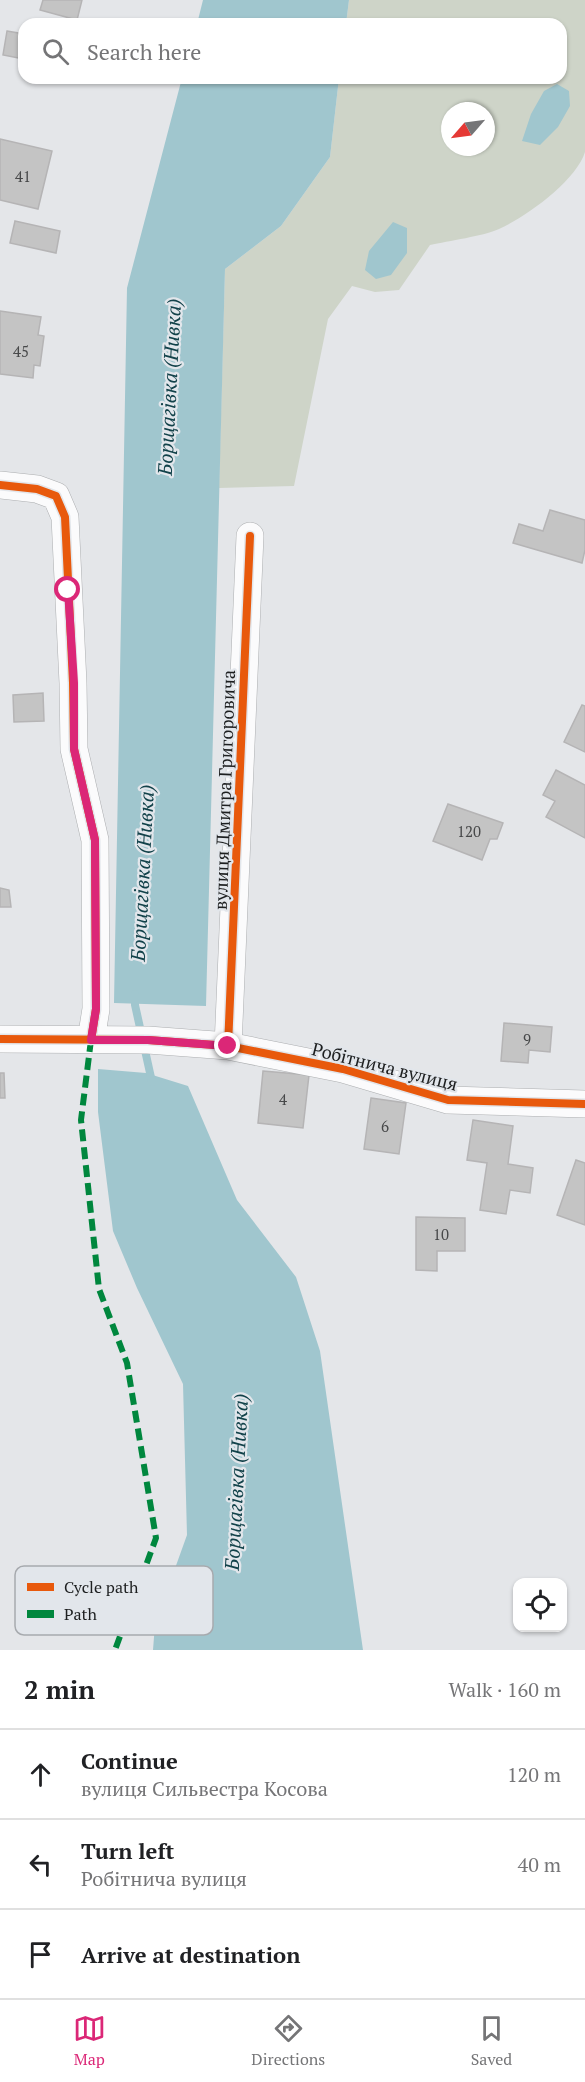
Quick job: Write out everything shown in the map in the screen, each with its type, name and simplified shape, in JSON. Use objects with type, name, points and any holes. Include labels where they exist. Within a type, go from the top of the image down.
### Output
[{"type":"street","points":[[0,485],[37,489],[56,496],[65,517],[74,683],[74,749],[95,840],[96,1009],[91,1040]]},
{"type":"street","name":"вулиця Дмитра Григоровича","points":[[228,1046],[250,536]]},
{"type":"street","name":"Робітнича вулиця","points":[[0,1039],[142,1040],[228,1046],[343,1069],[448,1100],[585,1104]]},
{"type":"shaded area","points":[[349,0],[585,0],[585,152],[572,175],[536,207],[492,232],[430,245],[399,290],[375,292],[352,286],[328,319],[294,486],[219,488],[225,269],[281,226],[330,157],[338,84],[567,84],[567,18],[347,18]]},
{"type":"water","points":[[203,0],[349,0],[347,18],[198,18]]},
{"type":"water","points":[[180,84],[338,84],[330,157],[281,226],[225,269],[206,1006],[114,1003],[127,288]]},
{"type":"water","points":[[557,84],[569,91],[570,106],[558,127],[540,145],[522,141],[531,114],[544,91]]},
{"type":"water","points":[[393,222],[407,228],[407,253],[391,275],[376,279],[365,270],[369,251]]},
{"type":"water","points":[[98,1069],[146,1073],[188,1086],[237,1200],[296,1277],[320,1351],[363,1650],[153,1650],[154,1635],[213,1635],[213,1566],[176,1566],[187,1535],[183,1384],[137,1288],[113,1231],[98,1112]]},
{"type":"building","points":[[43,0],[82,0],[78,18],[40,10]]},
{"type":"building","points":[[7,31],[18,33],[18,58],[3,55]]},
{"type":"building","points":[[0,139],[52,151],[38,209],[0,200]]},
{"type":"building","points":[[15,221],[60,231],[56,253],[10,243]]},
{"type":"building","points":[[0,311],[41,317],[38,335],[44,336],[40,366],[34,365],[33,378],[0,374]]},
{"type":"building","points":[[550,510],[585,520],[585,550],[582,563],[513,543],[519,524],[543,531]]},
{"type":"building","points":[[43,693],[44,721],[14,722],[13,695]]},
{"type":"building","points":[[582,705],[585,706],[585,752],[564,742]]},
{"type":"building","points":[[556,770],[585,785],[585,838],[546,817],[555,801],[543,795]]},
{"type":"building","points":[[448,804],[503,823],[497,839],[490,839],[482,860],[433,841]]},
{"type":"building","points":[[0,888],[9,890],[11,907],[0,907]]},
{"type":"building","points":[[504,1023],[552,1027],[550,1052],[529,1050],[528,1063],[501,1061]]},
{"type":"building","points":[[263,1071],[309,1075],[303,1128],[258,1123]]},
{"type":"building","points":[[0,1073],[4,1073],[5,1098],[0,1098]]},
{"type":"building","points":[[371,1098],[406,1103],[399,1154],[364,1149]]},
{"type":"building","points":[[473,1120],[513,1126],[508,1164],[533,1168],[530,1193],[510,1190],[506,1214],[480,1210],[487,1163],[467,1160]]},
{"type":"building","points":[[576,1160],[585,1163],[585,1225],[557,1215]]},
{"type":"building","points":[[416,1217],[465,1218],[465,1251],[437,1251],[437,1271],[416,1270]]},
{"type":"waterway","name":"Борщагівка (Нивка)","points":[[135,994],[135,1005],[152,1082]]},
{"type":"marked path","points":[[91,1040],[81,1120],[99,1289],[127,1363],[156,1538],[146,1566]]},
{"type":"marked path","points":[[115,1650],[120,1635]]},
{"type":"cycle path","points":[[0,485],[37,489],[56,496],[65,517],[74,749],[95,840],[96,1009],[91,1040]]},
{"type":"cycle path","points":[[228,1046],[250,536]]},
{"type":"cycle path","points":[[0,1039],[148,1040],[228,1046],[343,1069],[448,1100],[585,1104]]},
{"type":"route","points":[[68,590],[74,683],[74,749],[95,840],[96,1009],[91,1040],[148,1040],[228,1046]]}]
